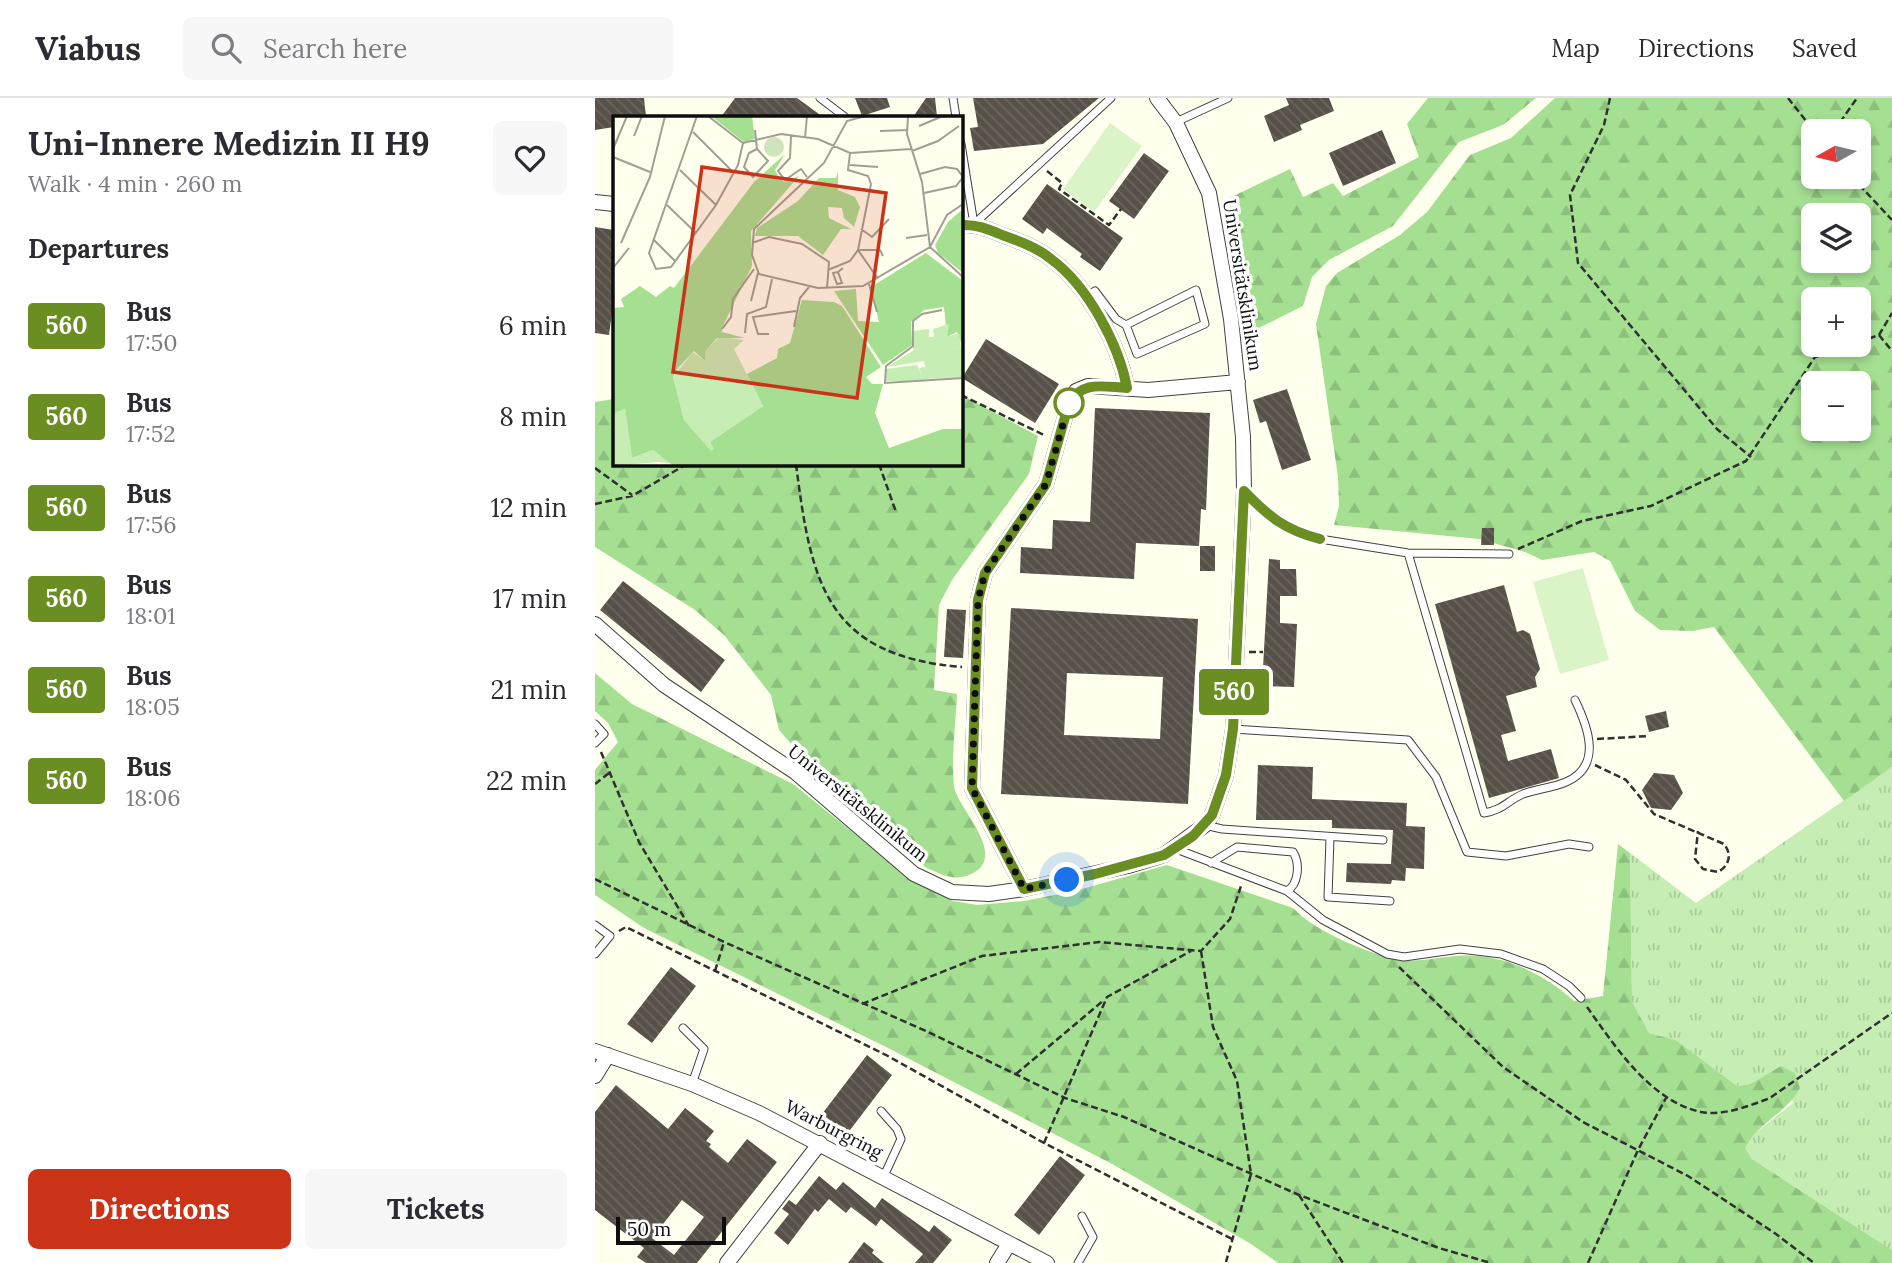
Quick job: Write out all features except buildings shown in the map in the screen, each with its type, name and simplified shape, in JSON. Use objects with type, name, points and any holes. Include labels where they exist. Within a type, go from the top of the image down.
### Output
[{"type":"street","name":"Universitätsklinikum","points":[[595,624],[664,685],[795,772],[914,874],[952,892],[989,894],[1024,889],[1128,866],[1181,851],[1212,815],[1226,775],[1233,729],[1244,491],[1238,382],[1231,319],[1209,192],[1176,122],[1157,98]]},
{"type":"street","points":[[595,202],[613,204]]},
{"type":"street","points":[[967,225],[1019,241],[1052,259],[1086,297],[1123,364],[1127,388]]},
{"type":"street","points":[[1024,889],[972,788],[978,600],[985,573],[1046,484],[1069,403],[1076,391],[1089,386],[1148,390],[1238,382]]},
{"type":"street","points":[[595,1076],[601,1053]]},
{"type":"street","name":"Warburgring","points":[[601,1053],[692,1084],[820,1143],[1047,1263]]},
{"type":"street","points":[[727,1263],[820,1143]]},
{"type":"street","points":[[997,1263],[1009,1244]]},
{"type":"lane","points":[[820,98],[844,116]]},
{"type":"lane","points":[[953,98],[956,116]]},
{"type":"lane","points":[[967,225],[1111,98]]},
{"type":"lane","points":[[1176,122],[1228,98]]},
{"type":"lane","points":[[963,171],[967,225]]},
{"type":"lane","points":[[1086,297],[1095,291],[1125,325],[1137,354],[1205,324],[1196,290],[1125,325]]},
{"type":"lane","points":[[1244,491],[1266,513],[1293,532],[1320,539],[1408,553],[1509,554]]},
{"type":"lane","points":[[1408,553],[1484,813],[1499,811],[1521,795],[1565,782],[1574,777],[1587,761],[1590,740],[1575,700]]},
{"type":"lane","points":[[595,723],[604,734],[596,742]]},
{"type":"lane","points":[[1233,729],[1408,740],[1436,777],[1467,852],[1506,856],[1569,844],[1589,847]]},
{"type":"lane","points":[[1205,825],[1222,830],[1383,840]]},
{"type":"lane","points":[[1330,838],[1328,897],[1390,901]]},
{"type":"lane","points":[[1211,863],[1237,847],[1293,852],[1297,862],[1295,883],[1287,891]]},
{"type":"lane","points":[[1181,851],[1287,891],[1323,920],[1387,954],[1405,957],[1460,949],[1501,954],[1543,969],[1569,986],[1581,998]]},
{"type":"lane","points":[[595,925],[610,936],[595,954]]},
{"type":"lane","points":[[683,1028],[704,1049],[692,1084]]},
{"type":"lane","points":[[881,1111],[897,1129],[901,1139],[884,1176]]},
{"type":"lane","points":[[1078,1263],[1093,1237],[1082,1216]]},
{"type":"path","points":[[1610,98],[1604,125],[1570,195],[1578,263],[1717,429],[1751,457]]},
{"type":"path","points":[[1788,98],[1805,119]]},
{"type":"path","points":[[1842,119],[1857,98]]},
{"type":"path","points":[[1039,164],[1062,183],[1059,189],[1109,225],[1121,209]]},
{"type":"path","points":[[1863,189],[1892,220]]},
{"type":"path","points":[[1871,338],[1879,335],[1892,313]]},
{"type":"path","points":[[1879,335],[1892,351]]},
{"type":"path","points":[[1509,554],[1582,521],[1651,506],[1751,457],[1815,357]]},
{"type":"path","points":[[963,396],[1038,435]]},
{"type":"path","points":[[595,504],[632,496],[684,466]]},
{"type":"path","points":[[796,466],[812,558],[835,612],[853,631],[879,648],[928,664],[976,668]]},
{"type":"path","points":[[880,466],[896,512]]},
{"type":"path","points":[[595,468],[632,496]]},
{"type":"path","points":[[1590,740],[1649,736]]},
{"type":"path","points":[[596,742],[639,842],[689,926]]},
{"type":"path","points":[[1587,761],[1626,780],[1654,814],[1698,831],[1727,847],[1730,852],[1723,869],[1713,873],[1698,865],[1694,854],[1698,831]]},
{"type":"path","points":[[595,784],[610,772]]},
{"type":"path","points":[[862,1004],[982,956],[1099,942],[1202,951],[1230,919],[1244,877]]},
{"type":"path","points":[[595,879],[689,926],[1065,1098],[1124,1117],[1299,1195],[1439,1248],[1490,1263]]},
{"type":"path","points":[[626,927],[886,1055],[1044,1143],[1232,1239]]},
{"type":"path","points":[[715,971],[724,942]]},
{"type":"path","points":[[1016,1074],[1107,997],[1191,951]]},
{"type":"path","points":[[1202,951],[1213,1027],[1237,1081],[1251,1174],[1226,1262]]},
{"type":"path","points":[[1387,954],[1503,1067],[1583,1122],[1688,1176],[1776,1234],[1814,1263]]},
{"type":"path","points":[[1044,1143],[1107,997]]},
{"type":"path","points":[[1581,998],[1638,1072],[1667,1096],[1703,1112],[1748,1107],[1786,1089],[1892,1013]]},
{"type":"path","points":[[1588,1263],[1638,1150],[1667,1096]]},
{"type":"path","points":[[1299,1195],[1343,1263]]},
{"type":"green space","points":[[1428,98],[1536,98],[1503,125],[1459,142],[1393,226],[1329,260],[1312,277],[1303,306],[1249,333],[1221,202],[1290,169],[1303,197],[1333,183],[1343,196],[1419,157],[1407,124]]},
{"type":"green space","points":[[1555,98],[1892,98],[1892,767],[1844,801],[1714,627],[1693,631],[1660,630],[1635,611],[1610,561],[1594,552],[1542,560],[1525,552],[1479,539],[1334,525],[1339,506],[1338,477],[1316,324],[1326,286],[1337,273],[1400,235],[1427,212],[1470,155],[1511,138]]},
{"type":"green space","points":[[1110,123],[1142,146],[1094,212],[1063,189]]},
{"type":"green space","points":[[963,396],[1038,436],[1029,474],[952,580],[939,605],[934,690],[957,694],[953,751],[954,786],[983,842],[983,863],[975,872],[956,877],[925,867],[798,752],[779,730],[771,695],[724,635],[695,610],[595,547],[595,402],[613,399],[613,466],[963,466]]},
{"type":"green space","points":[[1583,568],[1609,660],[1560,674],[1533,582]]},
{"type":"green space","points":[[595,673],[632,704],[793,784],[911,879],[953,901],[977,905],[1024,901],[1075,891],[1167,865],[1293,908],[1329,934],[1390,958],[1424,960],[1457,956],[1489,957],[1535,973],[1574,1001],[1603,996],[1618,844],[1630,853],[1632,1002],[1649,1033],[1676,1040],[1737,1086],[1750,1084],[1781,1066],[1795,1073],[1800,1088],[1794,1097],[1750,1139],[1745,1148],[1752,1159],[1892,1250],[1892,1263],[1278,1263],[1251,1244],[1114,1165],[888,1048],[644,928],[595,895],[595,770],[618,742],[608,723],[595,711]]},
{"type":"green space","points":[[1892,767],[1892,1250],[1752,1159],[1744,1147],[1749,1138],[1793,1103],[1781,1066],[1750,1084],[1737,1086],[1676,1040],[1649,1033],[1632,1003],[1630,853],[1696,903]]},
{"type":"bus line","name":"560","points":[[963,225],[974,224],[1019,241],[1052,259],[1086,297],[1107,331],[1123,364],[1127,388],[1089,386],[1076,391],[1069,403],[1062,436],[1046,484],[985,573],[978,600],[972,788],[983,814],[1024,889],[1128,866],[1164,855],[1176,849],[1205,825],[1212,815],[1226,775],[1233,729],[1244,491],[1266,513],[1293,532],[1320,539]]},
{"type":"route","points":[[1067,880],[1024,889],[983,814],[972,788],[978,600],[985,573],[1046,484],[1062,436],[1069,403]]}]
